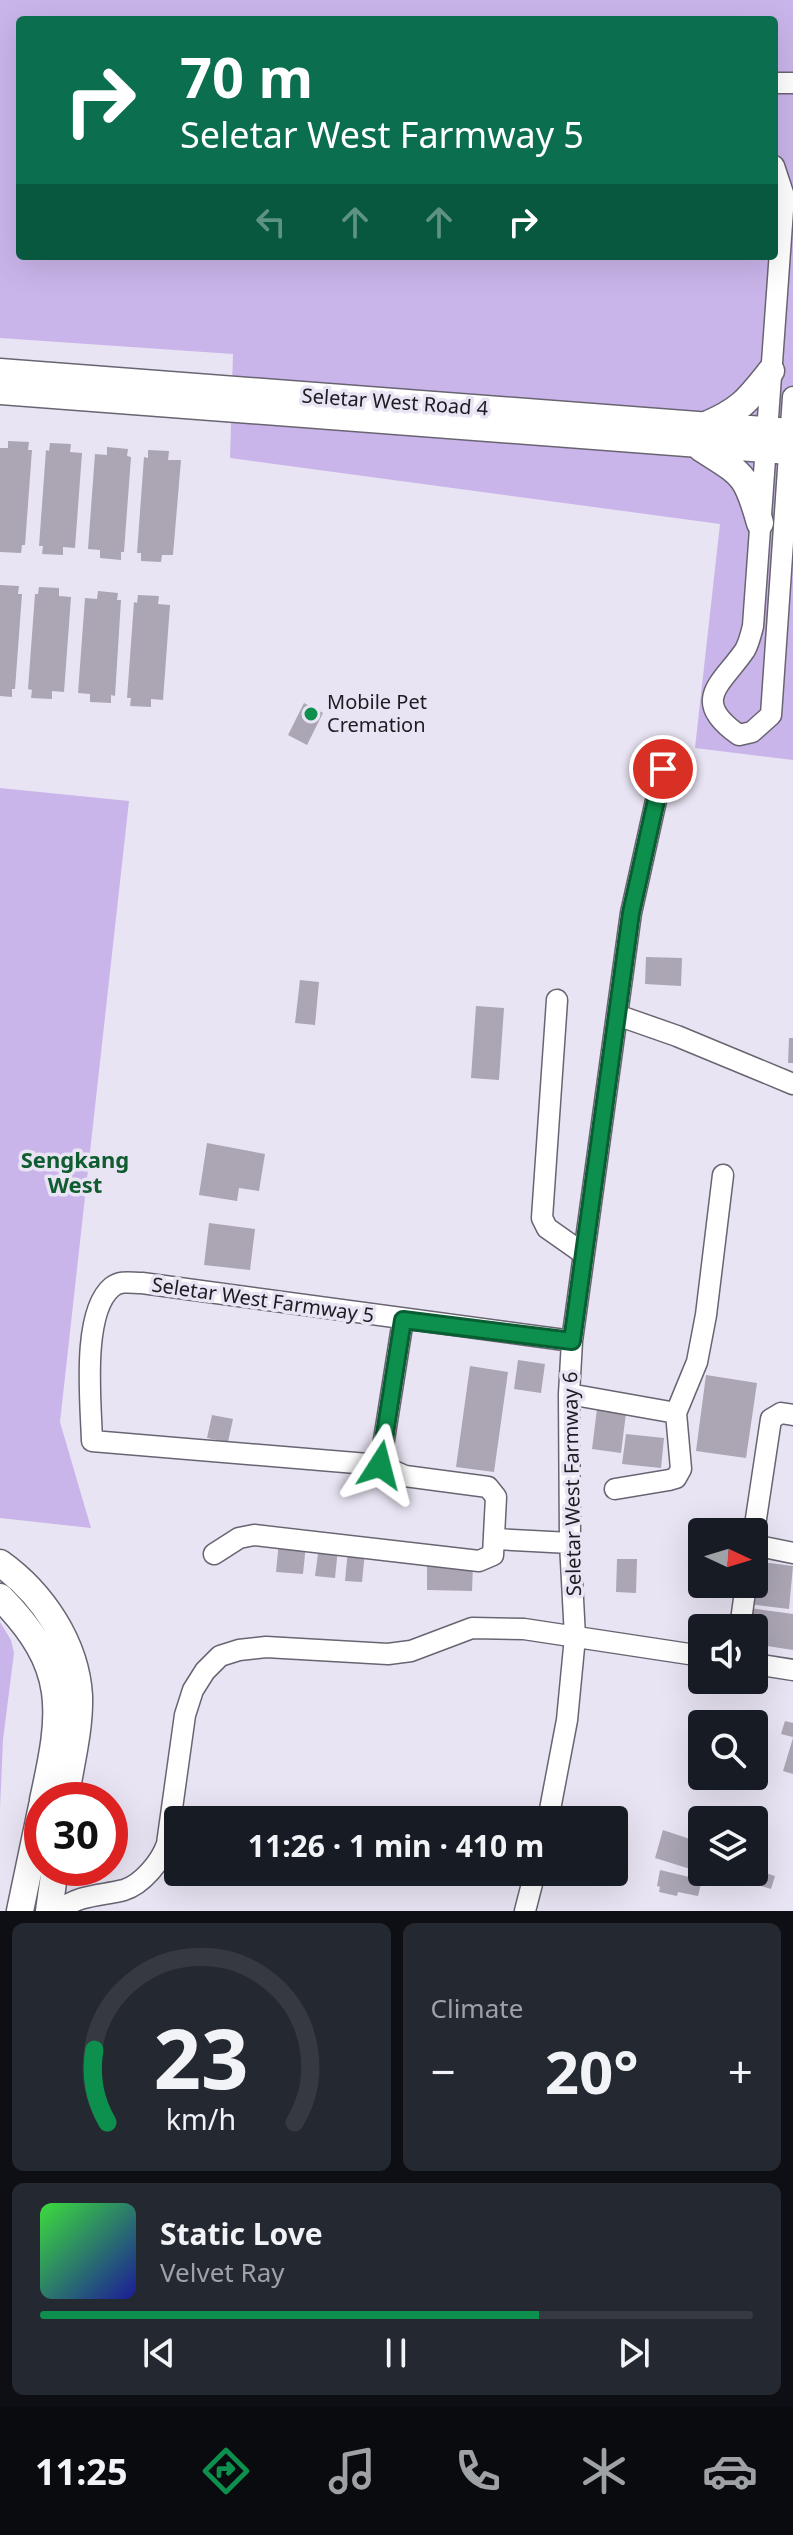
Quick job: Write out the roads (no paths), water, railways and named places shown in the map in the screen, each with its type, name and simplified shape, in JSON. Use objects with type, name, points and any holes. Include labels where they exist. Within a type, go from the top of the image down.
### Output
[{"type":"main road","points":[[760,523],[752,492],[739,471],[699,436],[746,403],[771,371]]},
{"type":"main road","name":"Seletar West Road 4","points":[[0,372],[699,436]]},
{"type":"main road","name":"Seletar West Road 4","points":[[0,391],[778,441]]},
{"type":"main road","points":[[0,1563],[25,1584],[50,1614],[75,1674],[78,1708],[68,1782]]},
{"type":"main road","points":[[0,1597],[40,1644],[54,1681],[57,1718],[46,1782]]},
{"type":"main road","points":[[20,1909],[25,1886]]},
{"type":"street","points":[[778,178],[784,196],[771,371],[778,441],[771,715],[752,732],[739,735],[720,722],[714,707],[716,684],[746,648],[753,626],[760,523],[778,441],[793,397]]},
{"type":"street","name":"Seletar West Farmway 6","points":[[551,1806],[567,1720],[575,1637],[570,1543],[569,1394],[572,1341],[631,913],[663,769]]},
{"type":"street","points":[[557,1000],[542,1218],[547,1228],[584,1254]]},
{"type":"street","points":[[617,1015],[793,1084]]},
{"type":"street","points":[[615,1489],[676,1478],[681,1469],[676,1413],[697,1362],[706,1315],[723,1175]]},
{"type":"street","name":"Seletar West Farmway 5","points":[[380,1465],[92,1441],[90,1373],[97,1311],[112,1287],[123,1282],[572,1341]]},
{"type":"street","points":[[214,1554],[239,1538],[254,1535],[479,1561],[493,1555],[496,1497],[488,1487],[405,1476],[380,1465],[403,1320]]},
{"type":"street","points":[[569,1394],[676,1413]]},
{"type":"street","points":[[756,1518],[771,1419],[781,1413],[793,1415]]},
{"type":"street","points":[[496,1539],[570,1543]]},
{"type":"street","points":[[768,1548],[793,1553]]},
{"type":"street","points":[[58,1911],[80,1898],[131,1887],[163,1857],[185,1715],[193,1690],[205,1671],[220,1656],[266,1647],[388,1654],[411,1651],[472,1628],[524,1629],[688,1654]]},
{"type":"street","points":[[768,1666],[793,1670]]},
{"type":"street","points":[[20,1909],[37,1884],[105,1892]]},
{"type":"street","points":[[525,1911],[531,1886]]},
{"type":"place","name":"Mobile Pet Cremation","points":[[311,714]]},
{"type":"district","name":"Sengkang West","points":[[75,1172]]}]
